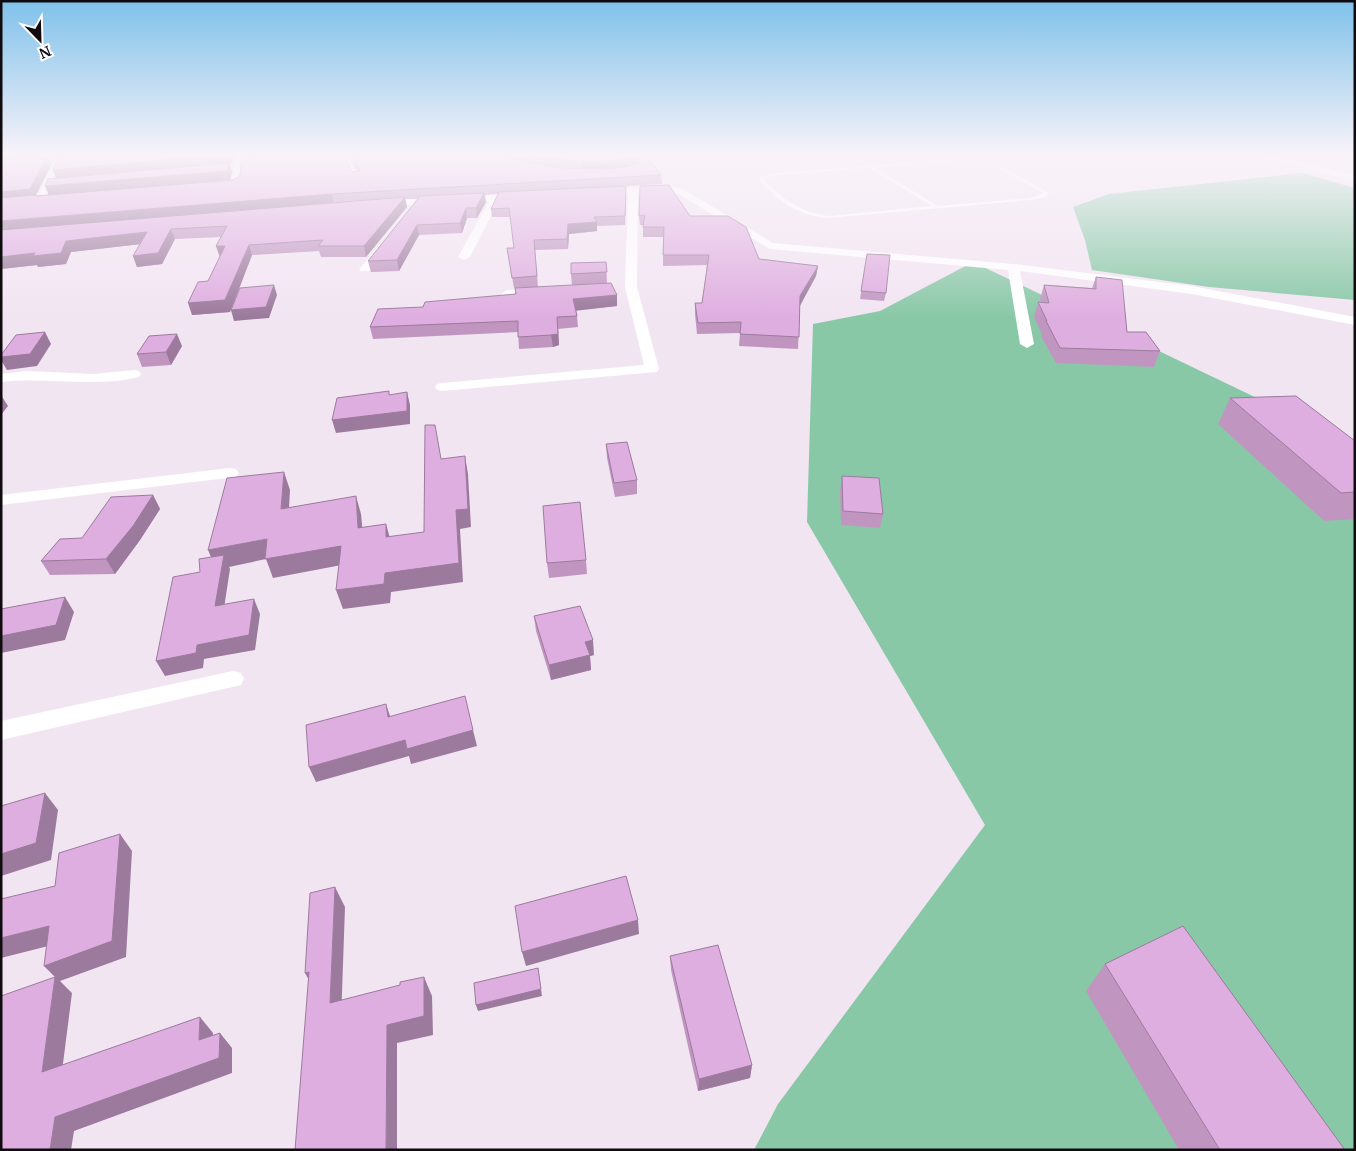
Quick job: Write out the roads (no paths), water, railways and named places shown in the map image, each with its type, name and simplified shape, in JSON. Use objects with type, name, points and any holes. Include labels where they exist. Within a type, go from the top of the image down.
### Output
[{"type":"street","points":[[407,216],[413,209]]},
{"type":"street","points":[[464,257],[489,209]]},
{"type":"street","points":[[442,387],[652,369],[627,288],[632,209]]},
{"type":"street","points":[[709,209],[770,246],[1013,267],[1192,290],[1355,321]]},
{"type":"street","points":[[365,268],[389,238]]},
{"type":"street","points":[[1013,267],[1028,344]]},
{"type":"street","points":[[507,294],[555,292]]},
{"type":"street","points":[[1,378],[26,375],[93,378],[134,374]]},
{"type":"street","points":[[1,500],[230,473]]},
{"type":"street","points":[[1,731],[233,679]]},
{"type":"lane","points":[[797,209],[818,216],[857,216],[921,209]]}]
